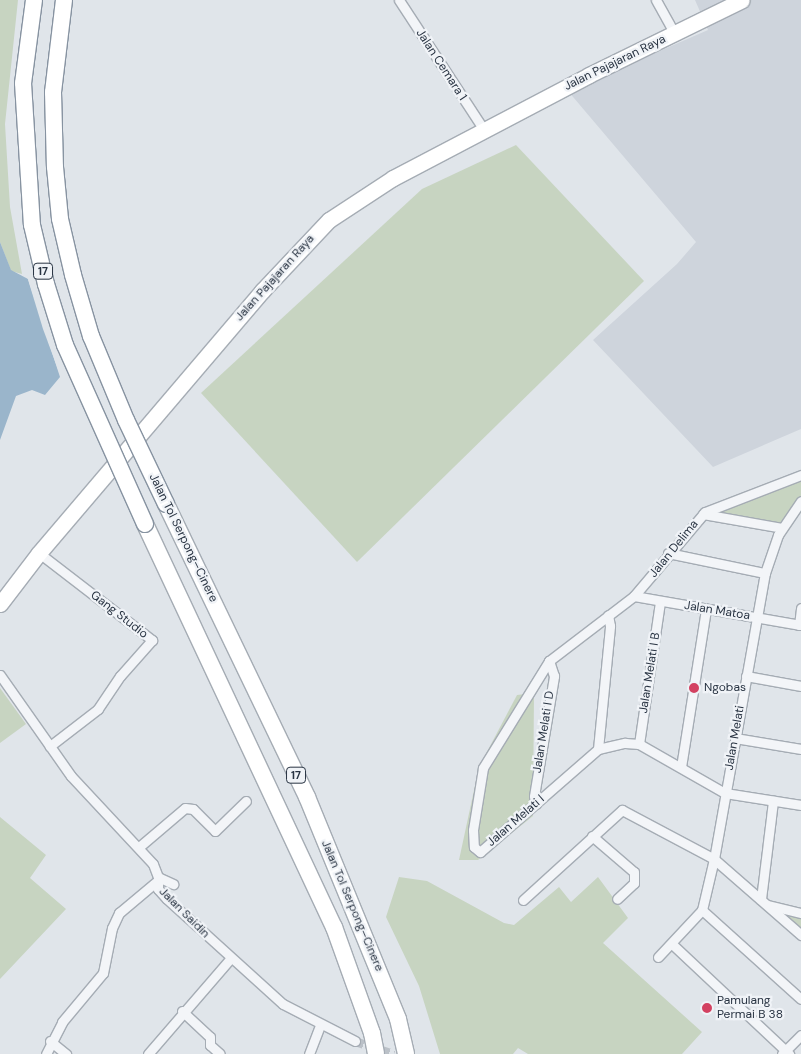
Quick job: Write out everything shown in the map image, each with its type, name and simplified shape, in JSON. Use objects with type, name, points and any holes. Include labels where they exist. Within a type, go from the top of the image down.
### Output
[{"type":"highway","name":"Jalan Tol Serpong–Cinere","points":[[34,0],[23,83],[32,225],[46,284],[65,345],[145,524],[334,927],[376,1054]]},
{"type":"highway","name":"Jalan Tol Serpong–Cinere","points":[[64,0],[53,92],[55,166],[60,219],[73,276],[91,336],[126,420],[310,806],[398,1018],[406,1054]]},
{"type":"main road","name":"Jalan Pajajaran Raya","points":[[0,604],[39,553],[300,247],[329,220],[360,200],[484,130],[742,0]]},
{"type":"street","name":"Jalan Cemara 1","points":[[399,0],[484,130]]},
{"type":"street","points":[[656,0],[675,34]]},
{"type":"street","name":"Jalan Delima","points":[[634,596],[668,553],[703,514],[801,475]]},
{"type":"street","name":"Jalan Melati","points":[[702,910],[714,859],[765,573],[782,528],[801,501]]},
{"type":"street","points":[[703,514],[782,528]]},
{"type":"street","name":"Gang Studio","points":[[39,553],[152,640],[120,676],[98,709],[50,746]]},
{"type":"street","points":[[668,553],[765,573]]},
{"type":"street","name":"Jalan Matoa","points":[[634,596],[800,625]]},
{"type":"street","name":"Jalan Melati I","points":[[634,596],[549,661],[519,706],[480,778],[473,830],[475,851],[480,852],[598,749],[625,743],[639,744]]},
{"type":"street","name":"Jalan Melati I B","points":[[639,744],[660,602]]},
{"type":"street","points":[[800,625],[801,608]]},
{"type":"street","points":[[681,767],[706,610]]},
{"type":"street","points":[[598,749],[610,626],[608,614]]},
{"type":"street","name":"Jalan Melati I D","points":[[536,804],[534,796],[554,676],[549,661]]},
{"type":"street","name":"Jalan Saidin","points":[[0,675],[71,776],[153,864],[157,879],[167,899],[230,959],[283,1004],[320,1025],[355,1041]]},
{"type":"street","points":[[746,676],[801,686]]},
{"type":"street","points":[[735,738],[801,748]]},
{"type":"street","points":[[639,744],[725,793],[801,805]]},
{"type":"street","points":[[139,848],[185,808],[192,809],[215,831],[246,801]]},
{"type":"street","points":[[764,902],[774,801]]},
{"type":"street","points":[[523,900],[622,810],[714,859],[801,935]]},
{"type":"street","points":[[592,836],[634,872],[634,883],[617,899]]},
{"type":"street","points":[[46,1054],[50,1041],[103,973],[112,928],[119,913],[157,879],[173,884]]},
{"type":"street","points":[[764,902],[801,913]]},
{"type":"street","points":[[658,957],[702,910],[801,999]]},
{"type":"street","points":[[672,944],[786,1053],[801,1035]]},
{"type":"street","points":[[148,1054],[182,1011],[230,959]]},
{"type":"street","points":[[182,1011],[210,1037],[210,1045],[220,1054]]},
{"type":"street","points":[[309,1054],[320,1025]]},
{"type":"street","points":[[50,1041],[66,1054]]},
{"type":"shaded area","points":[[695,0],[801,0],[801,429],[713,467],[593,340],[677,264],[696,242],[568,91],[708,30]]},
{"type":"green space","points":[[0,0],[18,0],[5,124],[10,207],[22,274],[11,271],[0,242]]},
{"type":"green space","points":[[516,145],[644,281],[357,562],[201,393],[422,189]]},
{"type":"green space","points":[[801,478],[801,501],[782,528],[707,511]]},
{"type":"green space","points":[[0,688],[26,724],[0,743]]},
{"type":"green space","points":[[534,693],[533,816],[478,860],[459,860],[479,767],[517,695]]},
{"type":"green space","points":[[0,817],[46,855],[30,878],[66,909],[0,979]]},
{"type":"green space","points":[[399,877],[427,881],[504,923],[514,925],[559,887],[571,902],[598,877],[628,918],[603,943],[702,1032],[682,1054],[528,1054],[518,1048],[513,1054],[440,1054],[419,986],[386,917]]},
{"type":"green space","points":[[779,910],[801,914],[801,930]]},
{"type":"water","points":[[0,242],[11,270],[28,279],[60,377],[45,395],[32,390],[16,396],[0,440]]},
{"type":"pier","points":[[26,273],[46,320],[62,380],[43,329]]},
{"type":"tunnel","points":[[355,1041],[394,1054]]},
{"type":"place","name":"Ngobas","points":[[694,688]]},
{"type":"place","name":"Pamulang Permai B 38","points":[[707,1008]]}]
